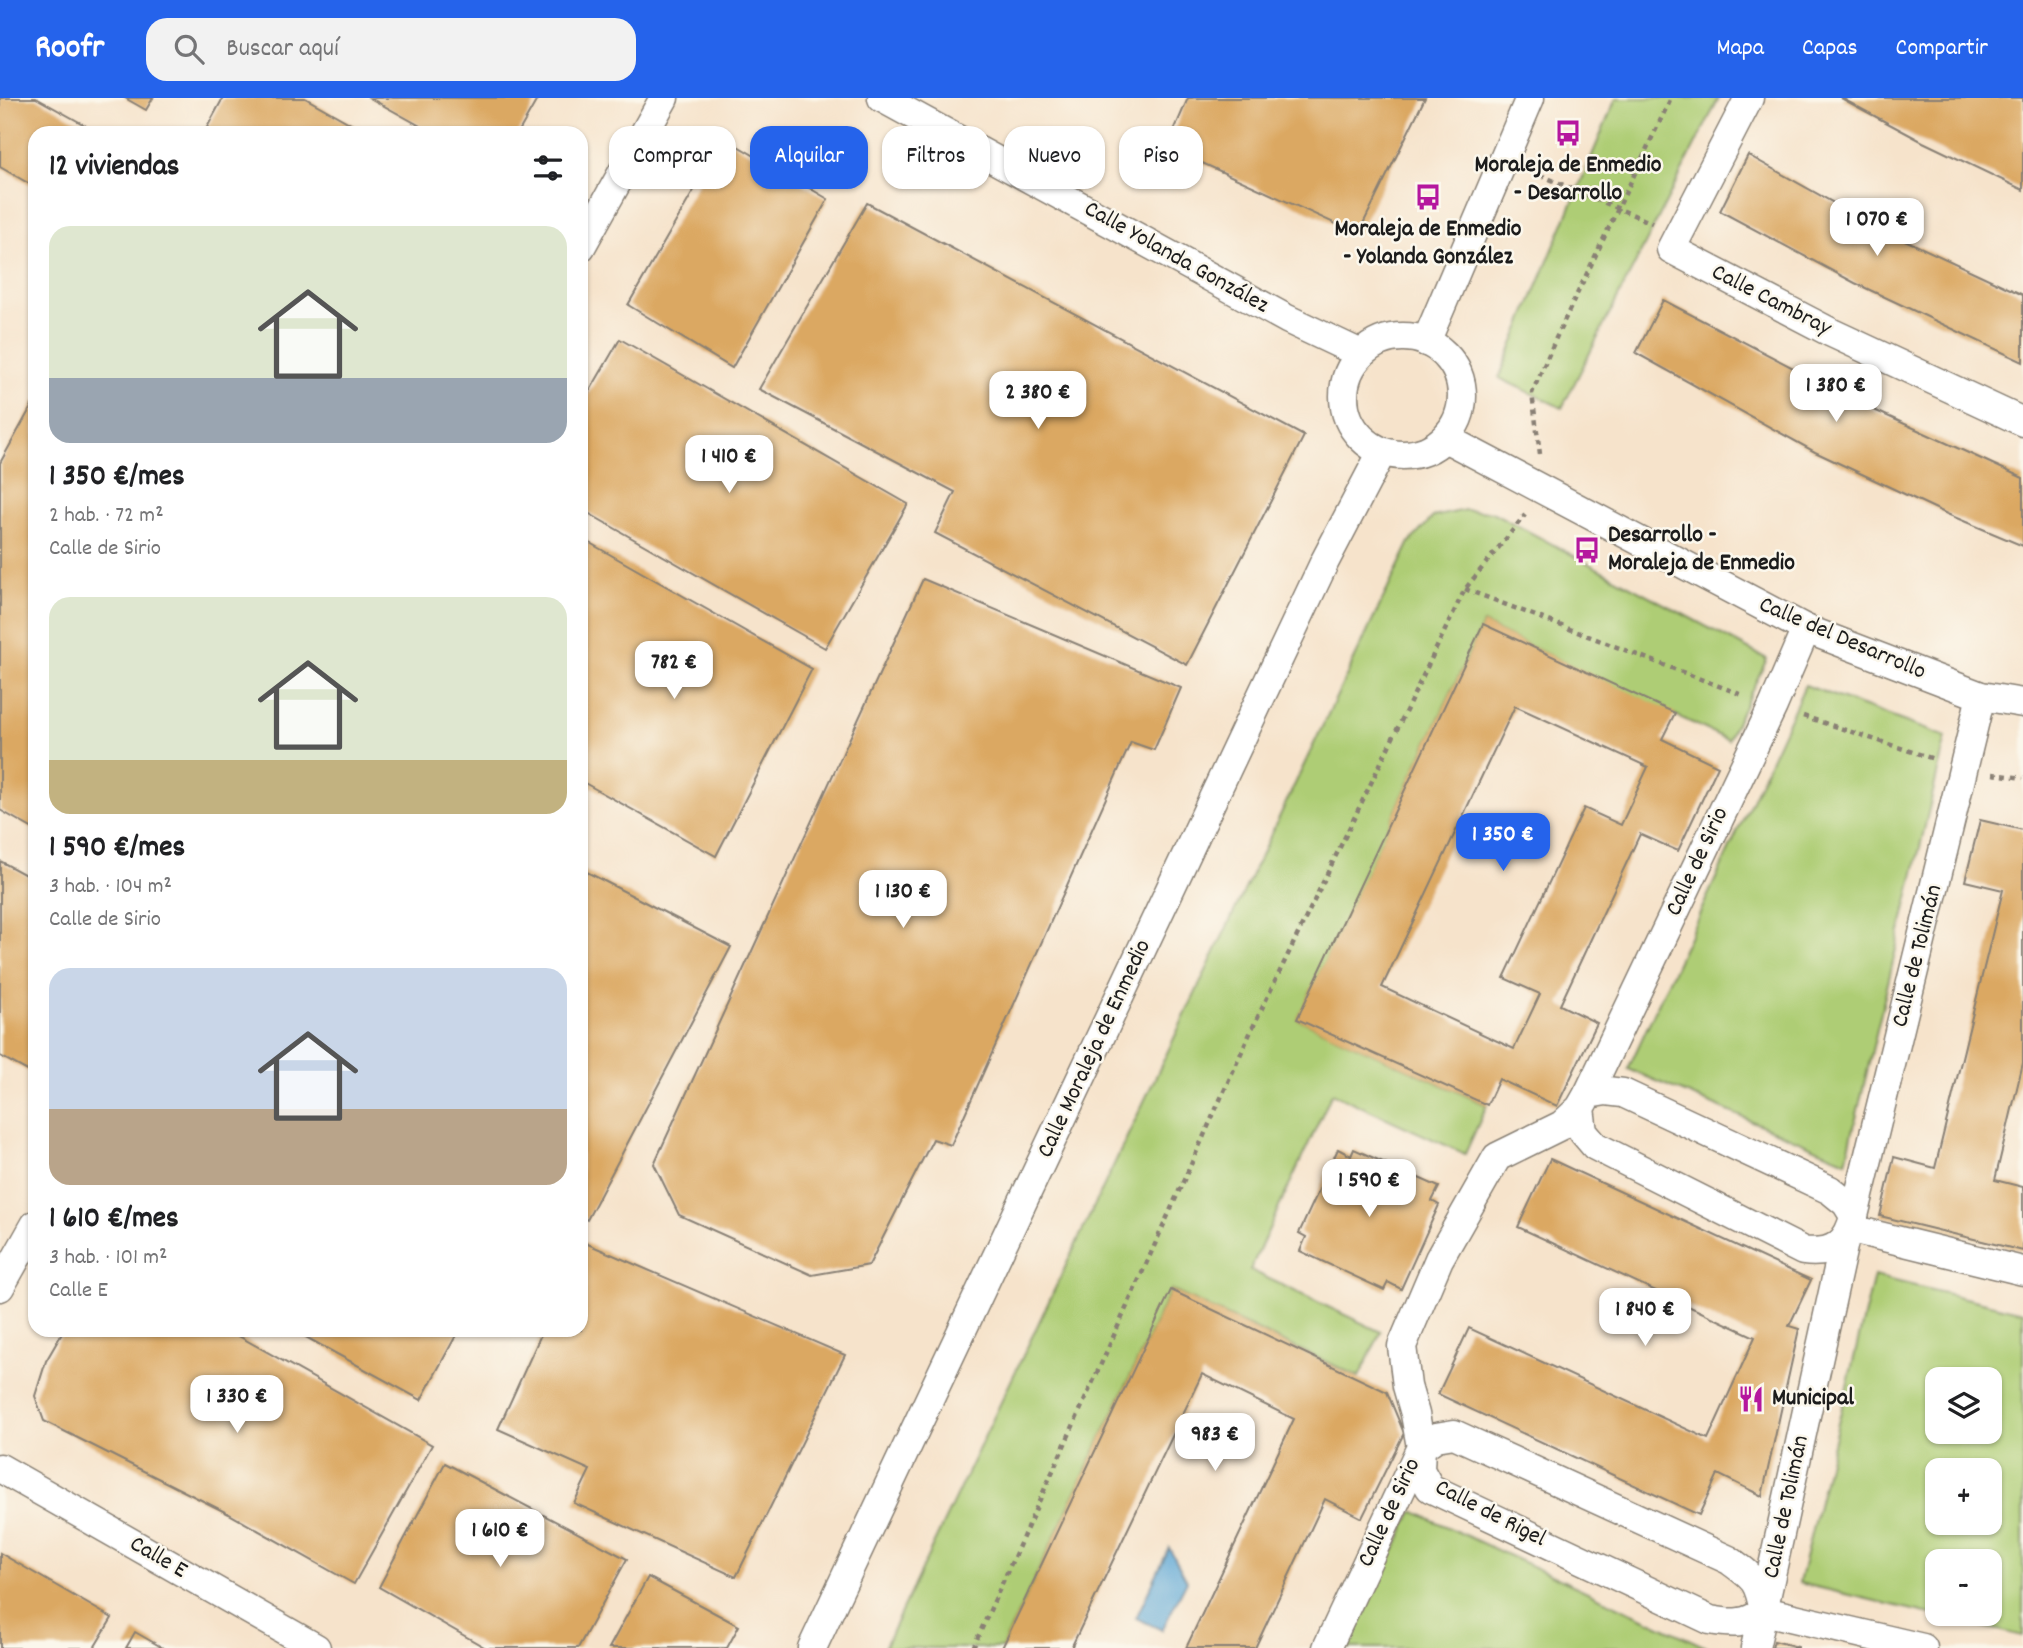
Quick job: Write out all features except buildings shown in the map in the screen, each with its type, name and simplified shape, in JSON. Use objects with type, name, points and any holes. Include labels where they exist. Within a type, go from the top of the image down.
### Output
[{"type":"street","points":[[588,234],[664,98]]},
{"type":"street","name":"Calle Yolanda González","points":[[882,98],[1287,319],[1361,355]]},
{"type":"street","points":[[1426,342],[1530,98]]},
{"type":"street","points":[[1675,242],[1749,98]]},
{"type":"street","name":"Calle Cambray","points":[[1675,242],[1832,333],[2023,422]]},
{"type":"street","points":[[1398,337],[1426,342],[1445,355],[1458,374],[1462,396],[1458,419],[1445,438],[1431,448],[1415,454],[1382,452],[1362,439],[1349,420],[1344,397],[1348,374],[1361,355],[1372,346],[1398,337]]},
{"type":"street","name":"Calle del Desarrollo","points":[[1445,438],[1806,629],[1981,696],[2023,703]]},
{"type":"street","name":"Calle Moraleja de Enmedio","points":[[812,1648],[1325,561],[1382,452]]},
{"type":"street","name":"Calle de Sirio","points":[[1327,1648],[1421,1447],[1407,1386],[1402,1346],[1439,1259],[1497,1157],[1562,1125],[1584,1101],[1773,706],[1806,629]]},
{"type":"street","name":"Calle de Tolimán","points":[[1755,1648],[1850,1229],[1981,696]]},
{"type":"street","points":[[1606,1091],[1623,1093],[1830,1190],[1846,1203],[1850,1229],[1819,1253],[1803,1251],[1595,1146],[1583,1132],[1584,1101],[1606,1091]]},
{"type":"street","points":[[1850,1229],[2023,1271]]},
{"type":"street","points":[[0,1287],[28,1237]]},
{"type":"street","name":"Calle de Rigel","points":[[1454,1434],[1729,1560],[1752,1577],[1759,1587],[1764,1611],[1751,1621],[1731,1624],[1710,1620],[1430,1488],[1420,1470],[1421,1447],[1436,1437],[1454,1434]]},
{"type":"street","name":"Calle E","points":[[0,1468],[316,1648]]},
{"type":"street","points":[[1764,1611],[1923,1648]]},
{"type":"path","points":[[973,1648],[1252,1029],[1465,589],[1545,491],[1532,393],[1671,98]]},
{"type":"path","points":[[1503,159],[1618,207],[1675,242]]},
{"type":"green space","points":[[1616,98],[1719,98],[1562,408],[1499,378]]},
{"type":"green space","points":[[1465,510],[1492,512],[1767,659],[1728,740],[1483,624],[1298,1019],[1487,1105],[1465,1154],[1332,1093],[1250,1270],[1381,1332],[1359,1377],[1171,1290],[1002,1648],[884,1648],[1410,542],[1433,517]]},
{"type":"green space","points":[[1805,685],[1946,737],[1846,1161],[1628,1069]]},
{"type":"green space","points":[[1874,1276],[2023,1312],[2023,1636],[1981,1626],[2002,1626],[2002,1549],[1925,1549],[1925,1613],[1799,1583]]},
{"type":"green space","points":[[1413,1511],[1708,1648],[1348,1648]]},
{"type":"water","points":[[1169,1548],[1187,1581],[1162,1630],[1136,1618]]},
{"type":"place","name":"Moraleja de Enmedio - Desarrollo","points":[[1568,133]]},
{"type":"place","name":"Moraleja de Enmedio - Yolanda González","points":[[1428,197]]},
{"type":"place","name":"Desarrollo - Moraleja de Enmedio","points":[[1587,550]]},
{"type":"place","name":"Municipal","points":[[1751,1399]]}]
